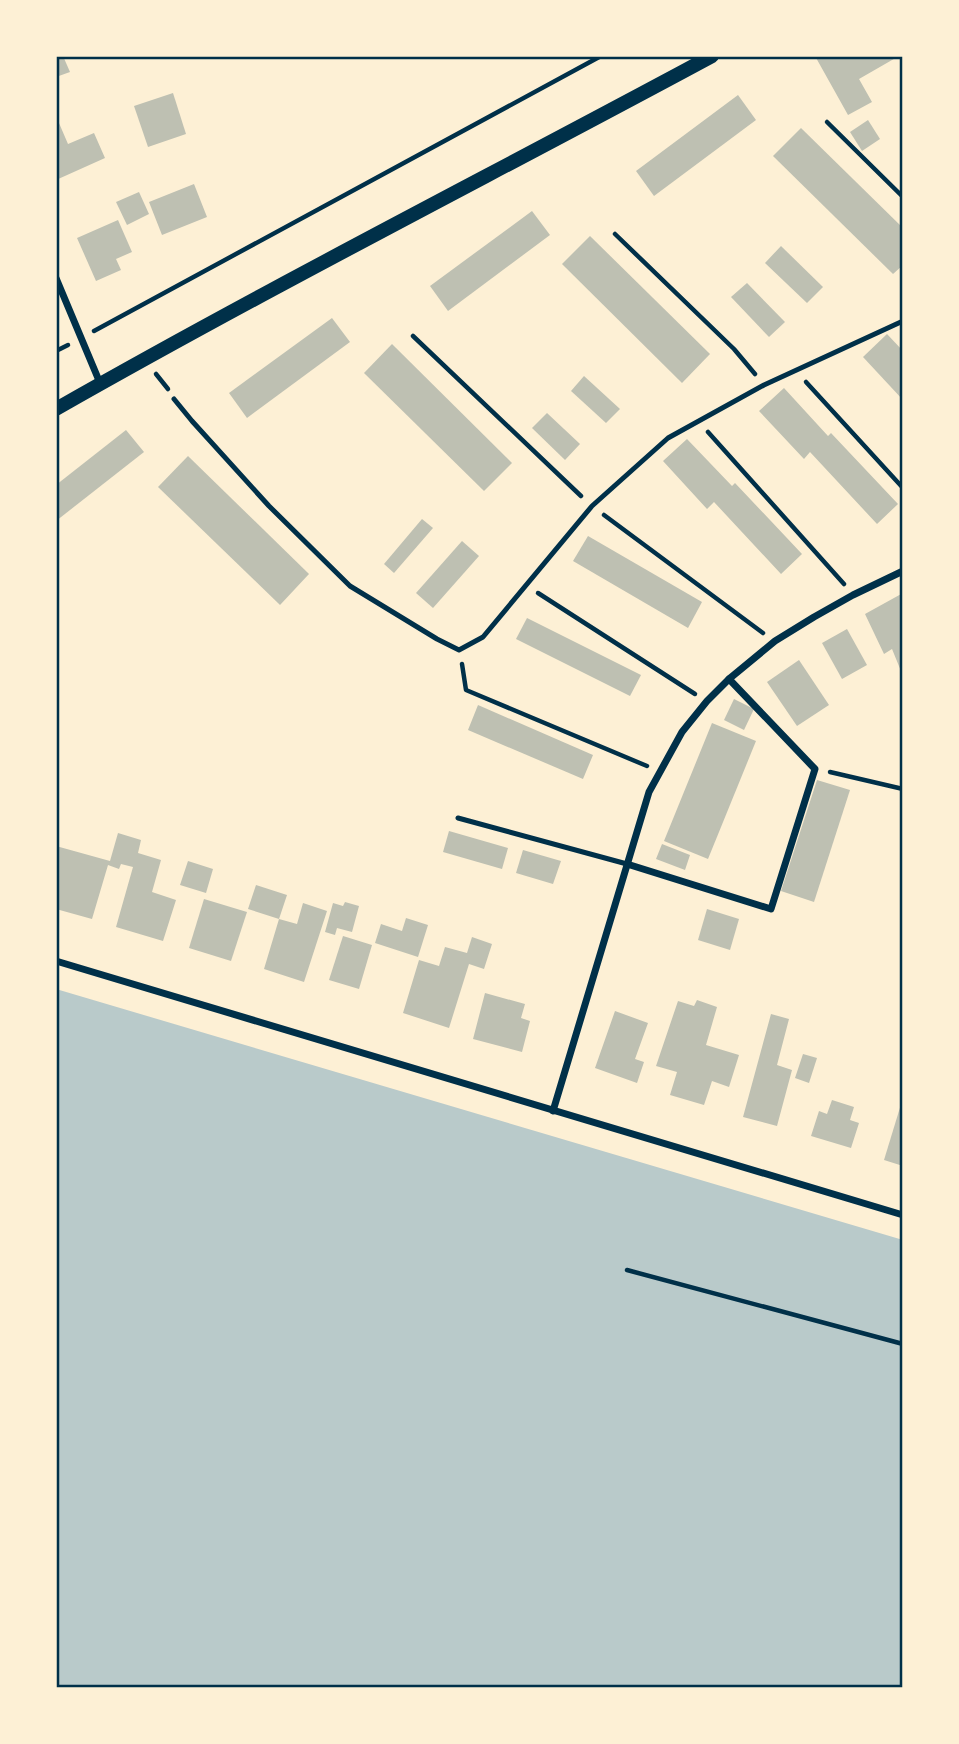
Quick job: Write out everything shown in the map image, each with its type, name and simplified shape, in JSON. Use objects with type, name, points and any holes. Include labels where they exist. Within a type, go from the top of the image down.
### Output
[{"type":"main road","points":[[56,409],[331,258],[712,56]]},
{"type":"street","points":[[56,278],[100,383]]},
{"type":"street","points":[[553,1111],[649,792],[682,732],[706,701],[775,641],[853,595],[903,571]]},
{"type":"street","points":[[626,864],[771,909],[815,769],[729,679]]},
{"type":"street","points":[[56,961],[903,1216]]},
{"type":"lane","points":[[174,398],[269,506],[350,586],[460,650],[483,637],[592,506],[668,438],[764,385],[903,321]]},
{"type":"lane","points":[[458,818],[626,864]]},
{"type":"path","points":[[56,351],[601,56]]},
{"type":"path","points":[[827,122],[903,197]]},
{"type":"path","points":[[615,234],[734,349],[764,385]]},
{"type":"path","points":[[413,337],[592,506],[775,641]]},
{"type":"path","points":[[145,359],[174,398]]},
{"type":"path","points":[[796,371],[903,488]]},
{"type":"path","points":[[698,420],[853,595]]},
{"type":"path","points":[[525,585],[706,701]]},
{"type":"path","points":[[460,650],[466,690],[660,771]]},
{"type":"path","points":[[815,769],[903,789]]},
{"type":"path","points":[[627,1270],[903,1344]]},
{"type":"shaded area","points":[[56,989],[903,1240],[903,1688],[56,1688]]},
{"type":"building","points":[[56,56],[63,56],[70,72],[56,77]]},
{"type":"building","points":[[815,56],[899,56],[859,79],[872,102],[848,115]]},
{"type":"building","points":[[173,93],[186,134],[148,147],[134,106]]},
{"type":"building","points":[[738,95],[756,120],[654,196],[636,171]]},
{"type":"building","points":[[56,116],[68,144],[94,133],[105,158],[56,180]]},
{"type":"building","points":[[868,120],[880,139],[862,151],[850,132]]},
{"type":"building","points":[[801,128],[903,228],[903,265],[893,274],[773,156]]},
{"type":"building","points":[[194,184],[207,217],[162,235],[149,202]]},
{"type":"building","points":[[139,192],[149,214],[127,225],[116,202]]},
{"type":"building","points":[[532,211],[550,235],[448,311],[430,286]]},
{"type":"building","points":[[118,220],[132,252],[116,259],[121,270],[96,281],[77,238]]},
{"type":"building","points":[[590,236],[710,354],[682,383],[562,264]]},
{"type":"building","points":[[781,246],[823,287],[807,303],[765,263]]},
{"type":"building","points":[[747,283],[785,322],[769,337],[731,297]]},
{"type":"building","points":[[332,318],[350,342],[247,418],[229,393]]},
{"type":"building","points":[[887,334],[903,351],[903,400],[863,357]]},
{"type":"building","points":[[392,344],[512,463],[484,491],[364,373]]},
{"type":"building","points":[[584,376],[620,409],[606,423],[571,391]]},
{"type":"building","points":[[784,388],[828,436],[831,433],[898,504],[877,524],[810,452],[804,459],[759,411]]},
{"type":"building","points":[[547,413],[580,444],[565,460],[532,428]]},
{"type":"building","points":[[126,430],[144,452],[56,521],[56,485]]},
{"type":"building","points":[[687,439],[732,486],[735,483],[802,554],[781,574],[714,502],[707,509],[663,461]]},
{"type":"building","points":[[188,456],[309,574],[280,605],[158,487]]},
{"type":"building","points":[[422,519],[433,528],[394,573],[384,564]]},
{"type":"building","points":[[588,536],[702,602],[688,628],[573,561]]},
{"type":"building","points":[[462,541],[479,556],[433,608],[416,593]]},
{"type":"building","points":[[903,593],[903,614],[900,614],[903,621],[903,676],[892,649],[884,654],[865,614]]},
{"type":"building","points":[[527,618],[641,675],[630,696],[516,639]]},
{"type":"building","points":[[847,629],[867,665],[842,679],[822,643]]},
{"type":"building","points":[[799,660],[829,705],[797,726],[767,682]]},
{"type":"building","points":[[734,699],[754,709],[744,730],[724,720]]},
{"type":"building","points":[[478,705],[593,755],[583,779],[468,730]]},
{"type":"building","points":[[712,723],[756,741],[708,859],[664,841]]},
{"type":"building","points":[[817,780],[850,790],[814,902],[781,891]]},
{"type":"building","points":[[449,831],[508,848],[502,869],[443,852]]},
{"type":"building","points":[[118,833],[141,840],[138,853],[161,860],[152,892],[176,900],[163,941],[116,927],[133,867],[121,864],[119,869],[108,865],[92,919],[56,909],[56,846],[110,861]]},
{"type":"building","points":[[662,844],[690,855],[685,870],[656,859]]},
{"type":"building","points":[[523,850],[561,861],[553,884],[516,873]]},
{"type":"building","points":[[188,861],[213,869],[206,893],[180,885]]},
{"type":"building","points":[[256,885],[287,895],[279,919],[248,909]]},
{"type":"building","points":[[204,899],[247,912],[231,961],[189,948]]},
{"type":"building","points":[[345,902],[359,906],[352,932],[337,928],[335,935],[325,932],[333,903],[343,906]]},
{"type":"building","points":[[303,903],[327,911],[304,982],[264,969],[279,919],[297,924]]},
{"type":"building","points":[[707,909],[739,919],[730,950],[698,940]]},
{"type":"building","points":[[406,918],[428,925],[418,957],[375,943],[381,924],[402,931]]},
{"type":"building","points":[[343,936],[372,945],[359,989],[329,980]]},
{"type":"building","points":[[472,937],[492,944],[484,969],[469,964],[449,1028],[403,1013],[419,960],[439,966],[445,947],[467,953]]},
{"type":"building","points":[[485,993],[525,1004],[521,1018],[530,1021],[522,1052],[473,1039]]},
{"type":"building","points":[[697,1000],[717,1007],[706,1045],[739,1055],[729,1087],[712,1081],[704,1105],[670,1095],[677,1072],[656,1066],[678,1001],[694,1006]]},
{"type":"building","points":[[615,1011],[648,1023],[635,1059],[644,1062],[637,1083],[595,1068]]},
{"type":"building","points":[[771,1014],[789,1019],[777,1065],[792,1070],[777,1126],[743,1117]]},
{"type":"building","points":[[803,1054],[817,1058],[809,1083],[795,1078]]},
{"type":"building","points":[[832,1100],[854,1107],[850,1120],[859,1123],[851,1148],[811,1136],[819,1111],[827,1114]]},
{"type":"building","points":[[903,1101],[903,1166],[884,1160]]}]
